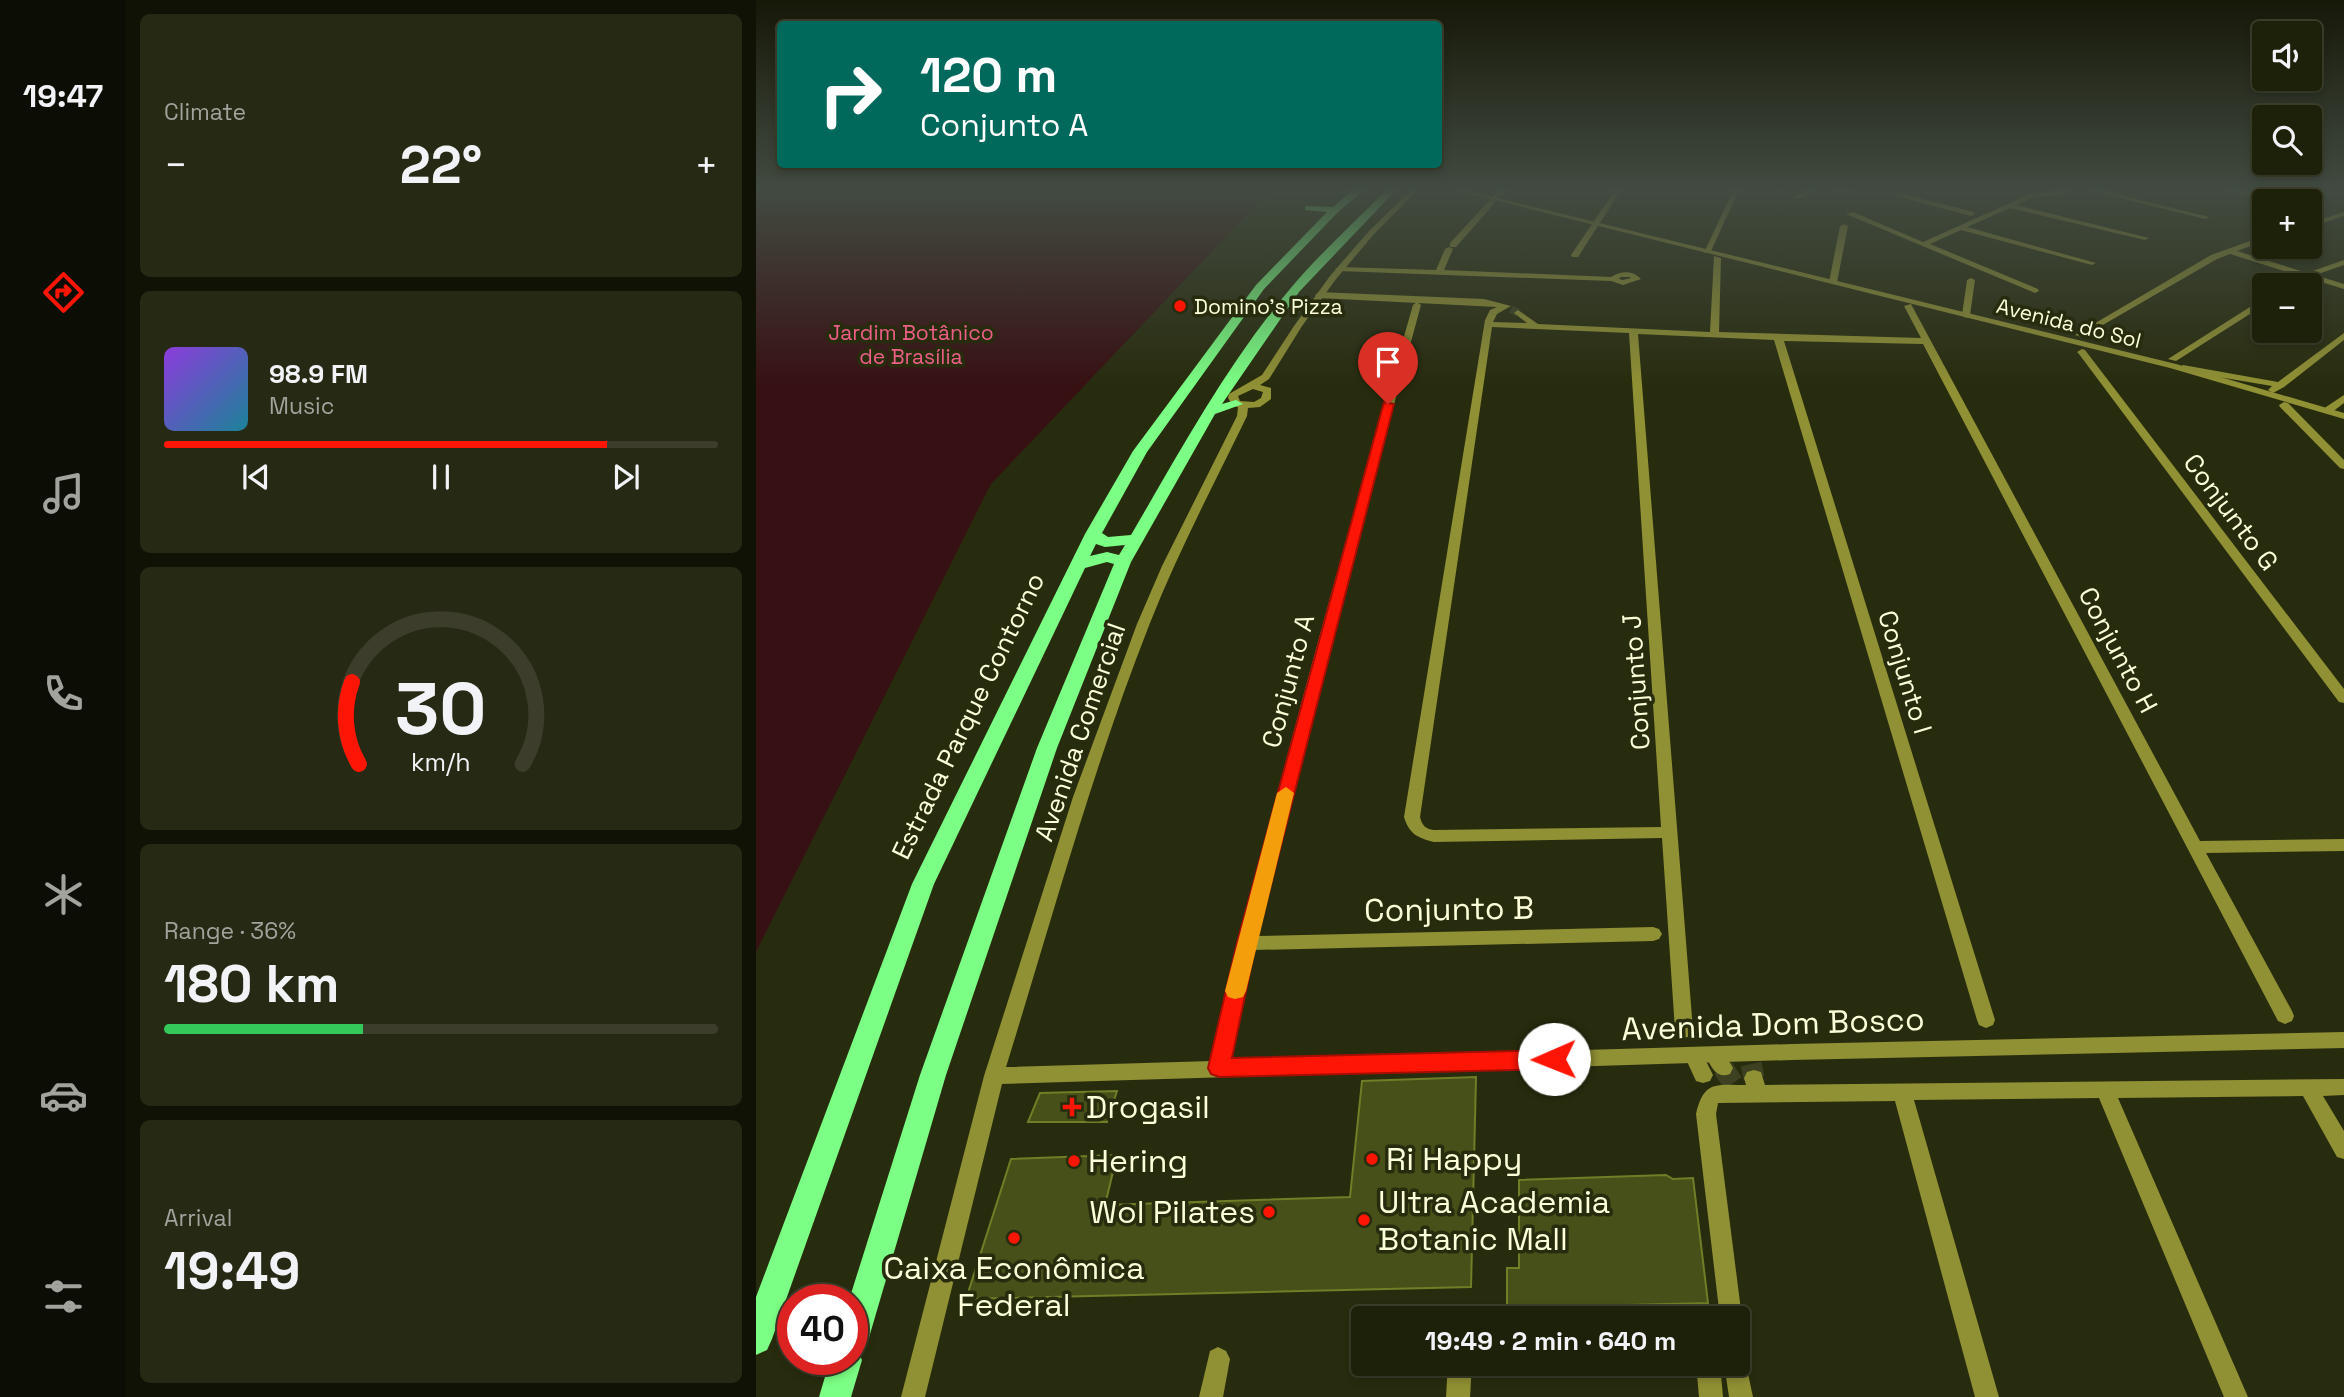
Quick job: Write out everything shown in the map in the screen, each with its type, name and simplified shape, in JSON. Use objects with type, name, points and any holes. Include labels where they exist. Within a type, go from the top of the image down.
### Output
[{"type":"highway","name":"Estrada Parque Contorno","points":[[756,1339],[923,884],[1093,534],[1140,451],[1234,321],[1270,290],[1298,255]]},
{"type":"highway","points":[[868,1288],[946,1036],[1047,748],[1124,562],[1135,539],[1231,379],[1295,290],[1328,255]]},
{"type":"highway","points":[[1270,290],[1295,290]]},
{"type":"highway","points":[[1234,321],[1257,319],[1269,324]]},
{"type":"highway","points":[[1231,379],[1255,388]]},
{"type":"highway","points":[[1210,411],[1240,408]]},
{"type":"highway","points":[[1093,534],[1105,542],[1135,539]]},
{"type":"highway","points":[[1079,565],[1107,557],[1124,562]]},
{"type":"highway","points":[[835,1397],[842,1375]]},
{"type":"street","points":[[1255,388],[1266,377],[1319,295],[1350,255]]},
{"type":"street","points":[[1439,273],[1447,255]]},
{"type":"street","name":"Avenida do Sol","points":[[1724,255],[2173,363],[2229,381]]},
{"type":"street","points":[[1833,282],[1838,255]]},
{"type":"street","points":[[1950,255],[2035,291]]},
{"type":"street","points":[[2063,255],[2092,263]]},
{"type":"street","points":[[2079,335],[2221,255]]},
{"type":"street","points":[[2242,255],[2301,273]]},
{"type":"street","points":[[1714,334],[1717,258]]},
{"type":"street","points":[[2314,273],[2344,262]]},
{"type":"street","points":[[1339,269],[1612,279]]},
{"type":"street","points":[[1966,315],[1971,280]]},
{"type":"street","points":[[2322,280],[2344,288]]},
{"type":"street","points":[[1319,295],[1394,299],[1415,304],[1484,302],[1535,325]]},
{"type":"street","points":[[1394,299],[1415,304]]},
{"type":"street","name":"Conjunto A","points":[[1219,1068],[1247,943],[1415,304]]},
{"type":"street","name":"Conjunto H","points":[[1908,306],[2285,1016]]},
{"type":"street","points":[[2173,363],[2252,310]]},
{"type":"street","points":[[1507,311],[1489,324],[1412,817],[1414,826],[1418,831],[1434,836],[1671,831]]},
{"type":"street","points":[[1507,311],[1514,325]]},
{"type":"street","points":[[1489,324],[1795,338],[1926,340]]},
{"type":"street","name":"Conjunto J","points":[[1633,331],[1684,1030]]},
{"type":"street","points":[[2266,395],[2277,384],[2344,336]]},
{"type":"street","name":"Conjunto I","points":[[1778,337],[1986,1020]]},
{"type":"street","name":"Conjunto G","points":[[2082,352],[2344,699]]},
{"type":"street","points":[[2229,381],[2277,384]]},
{"type":"street","points":[[2229,381],[2266,395],[2344,416]]},
{"type":"street","name":"Avenida Comercial","points":[[1255,388],[1266,399],[1256,404],[1240,408],[1233,398],[1234,394],[1255,388]]},
{"type":"street","points":[[2327,411],[2344,398]]},
{"type":"street","points":[[2284,405],[2344,466]]},
{"type":"street","name":"Avenida Comercial","points":[[914,1397],[994,1076],[1081,797],[1143,624],[1240,408]]},
{"type":"street","points":[[2195,847],[2344,845]]},
{"type":"street","name":"Conjunto B","points":[[1247,943],[1653,934]]},
{"type":"street","name":"Avenida Dom Bosco","points":[[994,1076],[1694,1057],[1740,1074],[2344,1040]]},
{"type":"street","points":[[1694,1057],[1710,1087],[1706,1114],[1730,1306]]},
{"type":"street","points":[[1710,1087],[1740,1074],[1902,1092],[2344,1087]]},
{"type":"street","points":[[2308,1087],[2344,1150]]},
{"type":"street","points":[[2106,1091],[2236,1397]]},
{"type":"street","points":[[1902,1092],[1987,1397]]},
{"type":"street","points":[[1212,1397],[1218,1359]]},
{"type":"street","points":[[1458,1397],[1459,1376]]},
{"type":"street","points":[[1709,1376],[1711,1397]]},
{"type":"street","points":[[1738,1376],[1741,1397]]},
{"type":"green space","name":"Jardim Botânico de Brasília","points":[[756,255],[1208,255],[991,484],[756,952]]},
{"type":"building","points":[[1476,1077],[1471,1287],[966,1299],[1011,1159],[1117,1155],[1105,1205],[1350,1197],[1362,1081]]},
{"type":"building","points":[[1117,1091],[1107,1122],[1028,1122],[1040,1093]]},
{"type":"building","points":[[1666,1175],[1673,1179],[1693,1178],[1708,1303],[1507,1306],[1507,1268],[1519,1268],[1519,1180]]},
{"type":"tunnel","points":[[1511,309],[1518,313]]},
{"type":"tunnel","points":[[1751,1064],[1754,1078]]},
{"type":"tunnel","points":[[1723,1068],[1733,1083]]},
{"type":"slow traffic","points":[[1235,991],[1286,793]]},
{"type":"place","name":"Domino's Pizza","points":[[1180,306]]},
{"type":"place","name":"Drogasil","points":[[1072,1107]]},
{"type":"place","name":"Ri Happy","points":[[1372,1159]]},
{"type":"place","name":"Hering","points":[[1074,1161]]},
{"type":"place","name":"Wol Pilates","points":[[1269,1212]]},
{"type":"place","name":"Ultra Academia Botanic Mall","points":[[1364,1220]]},
{"type":"place","name":"Caixa Econômica Federal","points":[[1014,1238]]},
{"type":"route","points":[[1388,404],[1247,943],[1219,1068],[1554,1059]]}]
